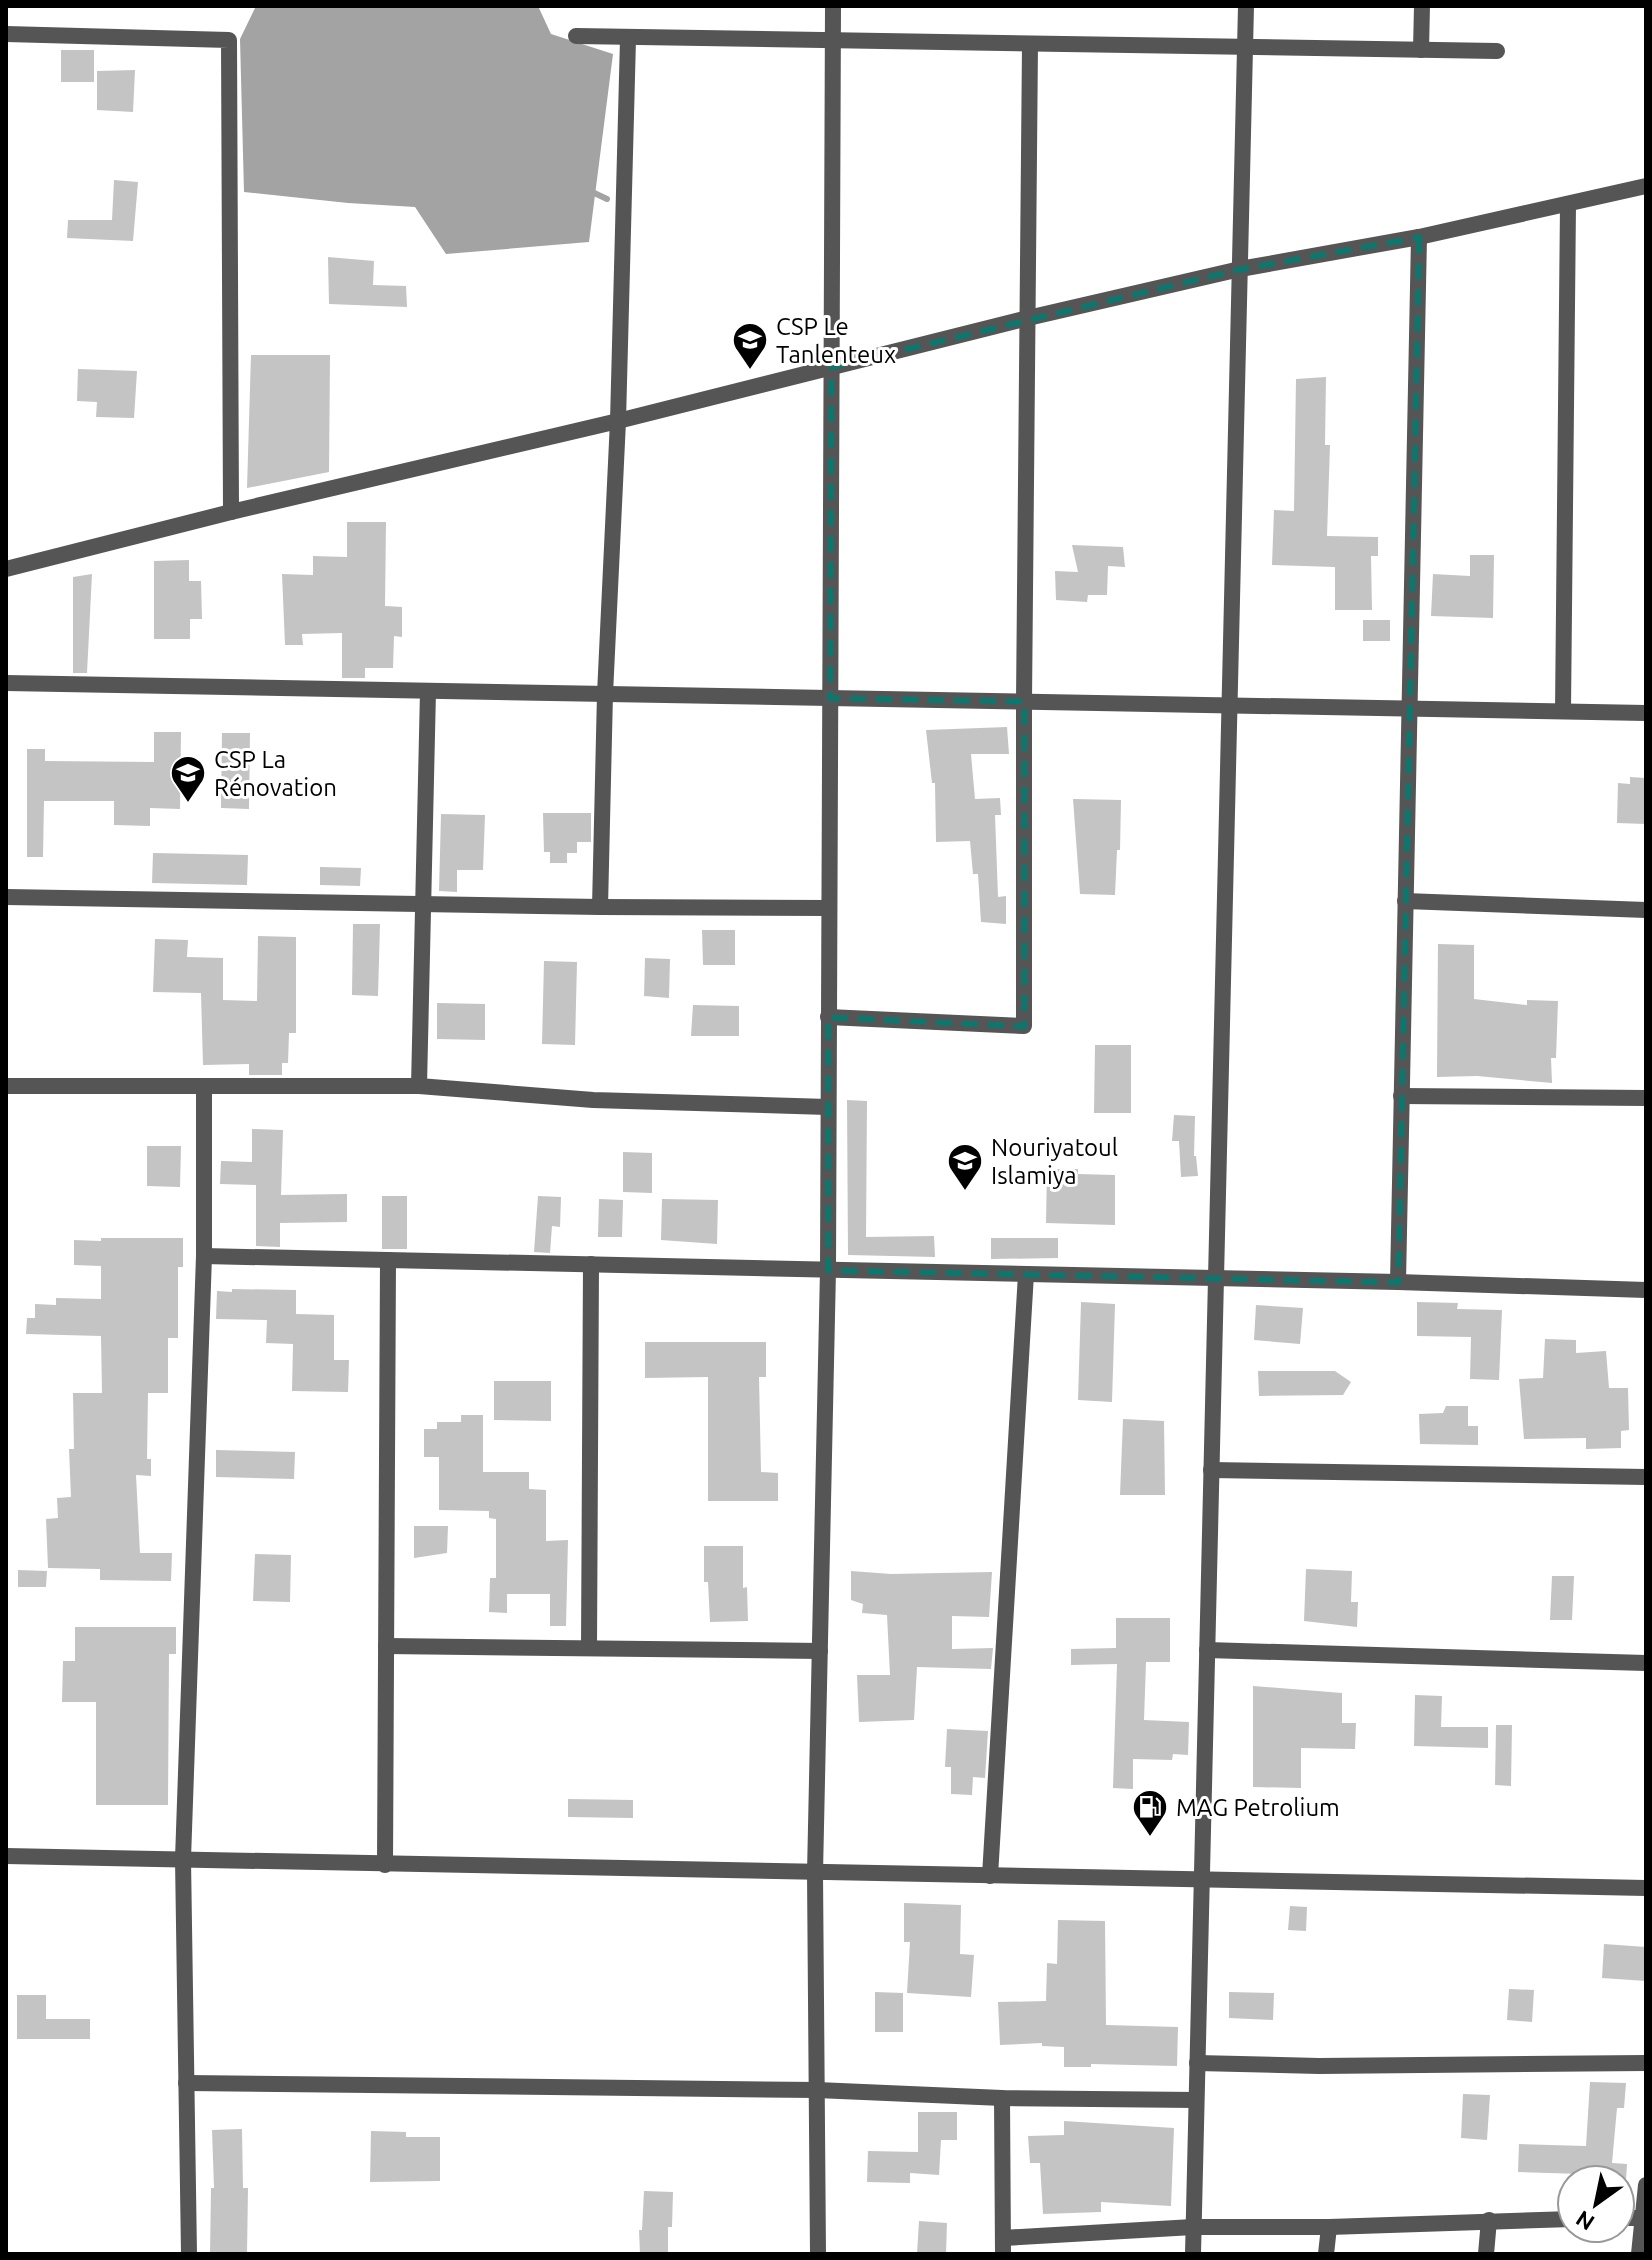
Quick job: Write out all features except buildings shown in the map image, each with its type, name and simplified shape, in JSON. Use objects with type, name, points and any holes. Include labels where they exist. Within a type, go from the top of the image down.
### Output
[{"type":"street","points":[[818,2254],[815,1873],[828,1270],[833,6]]},
{"type":"street","points":[[1193,2254],[1246,6]]},
{"type":"street","points":[[1421,50],[1422,6]]},
{"type":"street","points":[[6,34],[229,40],[231,512]]},
{"type":"street","points":[[576,36],[1497,51]]},
{"type":"street","points":[[600,907],[628,39]]},
{"type":"street","points":[[828,1017],[1024,1026],[1030,44]]},
{"type":"street","points":[[6,569],[1028,318],[1240,269],[1419,237],[1646,186]]},
{"type":"street","points":[[1563,711],[1568,204]]},
{"type":"street","points":[[1398,1282],[1419,237]]},
{"type":"street","points":[[6,683],[1646,713]]},
{"type":"street","points":[[419,1086],[428,691]]},
{"type":"street","points":[[6,897],[829,908]]},
{"type":"street","points":[[1405,901],[1646,910]]},
{"type":"street","points":[[6,1086],[419,1086],[593,1100],[828,1107]]},
{"type":"street","points":[[189,2254],[183,1859],[204,1256],[204,1086]]},
{"type":"street","points":[[1401,1096],[1646,1098]]},
{"type":"street","points":[[204,1256],[1646,1290]]},
{"type":"street","points":[[385,1865],[388,1260]]},
{"type":"street","points":[[589,1648],[591,1264]]},
{"type":"street","points":[[990,1876],[1026,1274]]},
{"type":"street","points":[[1211,1470],[1646,1477]]},
{"type":"street","points":[[386,1646],[820,1651]]},
{"type":"street","points":[[1207,1650],[1646,1663]]},
{"type":"street","points":[[6,1856],[1646,1888]]},
{"type":"street","points":[[1197,2063],[1319,2066],[1646,2063]]},
{"type":"street","points":[[186,2083],[817,2090],[1002,2098],[1196,2100]]},
{"type":"street","points":[[1002,2098],[1003,2246],[1193,2227],[1329,2227],[1556,2219]]},
{"type":"street","points":[[1639,2254],[1646,2185]]},
{"type":"street","points":[[1486,2254],[1489,2220]]},
{"type":"street","points":[[1326,2254],[1329,2227]]},
{"type":"highlighted area","points":[[1419,237],[1398,1282],[828,1270],[828,1017],[1024,1026],[1024,701],[830,698],[831,367],[1240,269]]},
{"type":"shaded area","points":[[256,6],[538,6],[551,34],[613,54],[589,242],[446,254],[415,207],[244,192],[240,39]]},
{"type":"waterway","points":[[588,190],[607,199]]},
{"type":"place","name":"CSP Le Tanlenteux","points":[[750,371]]},
{"type":"place","name":"CSP La Rénovation","points":[[188,804]]},
{"type":"place","name":"Nouriyatoul Islamiya","points":[[965,1192]]},
{"type":"place","name":"MAG Petrolium","points":[[1150,1838]]}]
